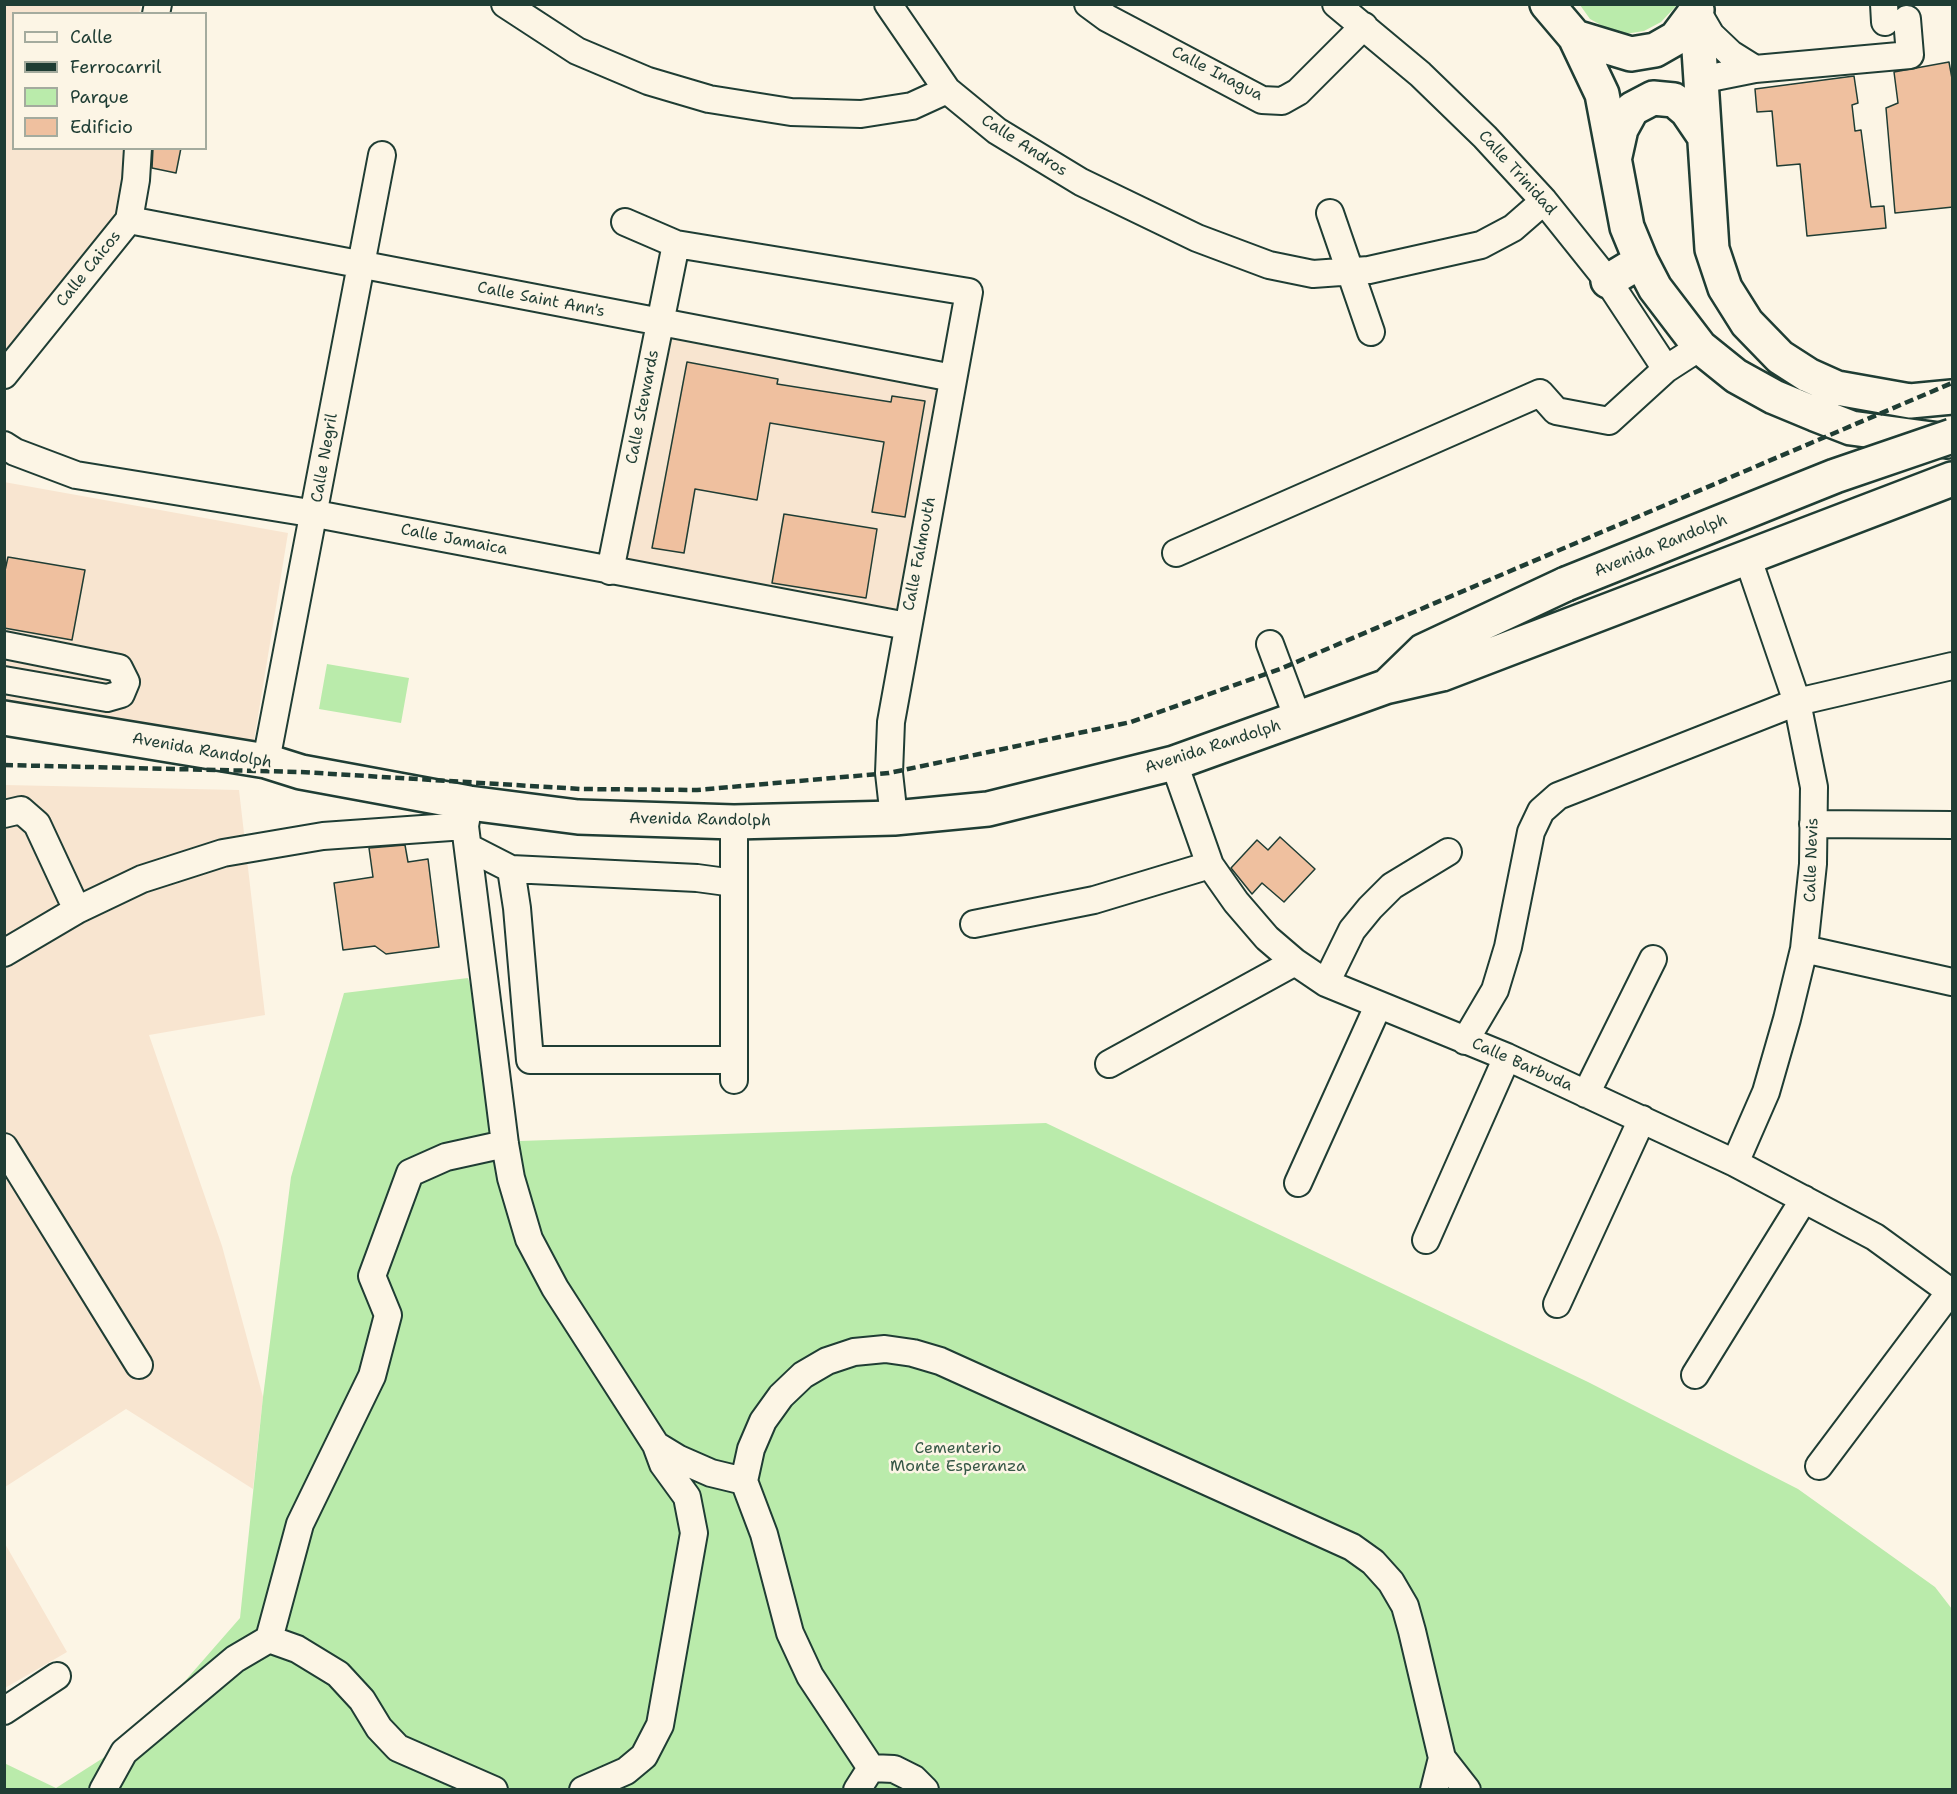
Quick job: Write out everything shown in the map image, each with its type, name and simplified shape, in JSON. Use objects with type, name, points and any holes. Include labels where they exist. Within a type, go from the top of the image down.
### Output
[{"type":"main road","points":[[1547,4],[1575,37],[1602,57],[1633,71],[1666,79],[1701,80]]},
{"type":"main road","points":[[1575,37],[1631,54],[1655,51],[1676,38],[1696,7]]},
{"type":"main road","points":[[1696,7],[1712,249],[1725,288],[1747,323],[1780,357],[1808,375],[1838,388],[1910,401],[1953,397]]},
{"type":"main road","points":[[1575,37],[1602,94],[1627,227],[1641,261],[1656,288],[1700,346],[1736,376],[1774,397],[1851,428],[1953,441]]},
{"type":"main road","points":[[1614,157],[1621,129],[1632,109],[1653,98],[1674,100],[1687,111],[1704,136]]},
{"type":"main road","points":[[1608,281],[1641,261]]},
{"type":"main road","name":"Avenida Randolph","points":[[1385,687],[1423,651],[1566,584],[1834,476],[1953,436]]},
{"type":"main road","name":"Avenida Randolph","points":[[4,718],[266,761],[467,825],[578,817],[734,822],[894,818],[988,809],[1174,763],[1385,687],[1442,674],[1953,479]]},
{"type":"street","points":[[505,4],[577,51],[648,81],[709,99],[791,112],[861,114],[912,105],[947,90]]},
{"type":"street","name":"Calle Andros","points":[[888,4],[947,90],[973,114],[1038,158],[1177,229],[1269,265],[1313,274],[1351,271],[1428,258],[1481,245],[1513,228],[1544,201]]},
{"type":"street","name":"Calle Inagua","points":[[1088,4],[1107,18],[1262,100],[1282,101],[1298,92],[1364,26]]},
{"type":"street","name":"Calle Trinidad","points":[[1336,4],[1419,74],[1485,137],[1544,201],[1608,281],[1666,369]]},
{"type":"street","points":[[1696,7],[1711,35],[1731,54],[1755,69]]},
{"type":"street","points":[[1701,80],[1755,69],[1910,55],[1892,15]]},
{"type":"street","name":"Calle Caicos","points":[[4,375],[129,220],[136,180],[138,150]]},
{"type":"street","name":"Calle Negril","points":[[266,761],[382,155]]},
{"type":"street","points":[[1330,213],[1371,332]]},
{"type":"street","name":"Calle Saint Ann's","points":[[129,220],[953,378]]},
{"type":"street","points":[[624,222],[676,244]]},
{"type":"street","name":"Calle Falmouth","points":[[676,244],[969,292],[891,722],[889,773],[894,818]]},
{"type":"street","name":"Calle Stewards","points":[[610,571],[676,244]]},
{"type":"street","points":[[1176,553],[1540,393],[1556,411],[1609,421],[1666,369],[1700,346]]},
{"type":"street","name":"Calle Jamaica","points":[[4,445],[15,452],[76,475],[315,514],[907,626]]},
{"type":"street","name":"Calle Nevis","points":[[1736,1163],[1766,1092],[1804,949],[1810,910],[1814,787],[1797,702],[1747,556]]},
{"type":"street","points":[[1270,644],[1298,718]]},
{"type":"street","points":[[4,645],[119,668],[126,682],[121,694],[107,698],[4,680]]},
{"type":"street","points":[[1465,1041],[1495,990],[1508,947],[1531,832],[1542,811],[1558,796],[1797,702],[1953,666]]},
{"type":"street","name":"Calle Barbuda","points":[[1174,763],[1210,866],[1236,902],[1267,938],[1295,962],[1326,983],[1507,1057],[1736,1163],[1875,1237],[1952,1291]]},
{"type":"street","points":[[4,814],[21,810],[37,824],[77,910]]},
{"type":"street","points":[[4,953],[77,910],[142,879],[223,853],[323,836],[467,825],[511,869],[517,908],[530,1060],[733,1070],[734,822]]},
{"type":"street","points":[[1813,824],[1953,825]]},
{"type":"street","points":[[467,825],[505,1144],[511,1178],[529,1239],[555,1288],[656,1445],[663,1464],[687,1497],[694,1533],[660,1725],[644,1756],[626,1770],[583,1790]]},
{"type":"street","points":[[1326,983],[1352,930],[1370,908],[1392,886],[1448,852]]},
{"type":"street","points":[[974,924],[1094,900],[1210,866]]},
{"type":"street","points":[[511,869],[697,879],[734,884]]},
{"type":"street","points":[[1804,949],[1953,982]]},
{"type":"street","points":[[1586,1094],[1653,959]]},
{"type":"street","points":[[1109,1064],[1295,962]]},
{"type":"street","points":[[1298,1183],[1378,1006]]},
{"type":"street","points":[[1426,1240],[1507,1057]]},
{"type":"street","points":[[1557,1304],[1642,1119]]},
{"type":"street","points":[[103,1790],[124,1752],[235,1659],[269,1639],[300,1524],[372,1376],[388,1315],[372,1276],[410,1173],[446,1157],[505,1144]]},
{"type":"street","points":[[4,1147],[139,1365]]},
{"type":"street","points":[[1695,1375],[1804,1198]]},
{"type":"street","points":[[1819,1466],[1952,1291]]},
{"type":"street","points":[[870,1768],[802,1662],[790,1633],[764,1534],[744,1481],[752,1449],[763,1421],[781,1396],[803,1375],[827,1361],[854,1352],[885,1349],[913,1353],[940,1361],[1352,1548],[1373,1562],[1391,1582],[1405,1606],[1442,1758],[1467,1790]]},
{"type":"street","points":[[656,1445],[679,1459],[711,1473],[744,1481]]},
{"type":"street","points":[[269,1639],[297,1649],[338,1674],[362,1700],[379,1728],[398,1748],[494,1790]]},
{"type":"street","points":[[4,1711],[57,1676]]},
{"type":"street","points":[[1434,1790],[1442,1758]]},
{"type":"street","points":[[857,1790],[870,1768]]},
{"type":"street","points":[[870,1768],[894,1770],[914,1779],[925,1790]]},
{"type":"shaded area","points":[[5,5],[141,5],[139,12],[12,12],[12,150],[127,150],[122,205],[5,363]]},
{"type":"shaded area","points":[[668,336],[937,390],[898,611],[627,561]]},
{"type":"shaded area","points":[[4,482],[288,533],[254,741],[5,699]]},
{"type":"shaded area","points":[[5,785],[239,790],[265,1015],[149,1035],[222,1246],[263,1397],[253,1489],[126,1409],[5,1487]]},
{"type":"shaded area","points":[[4,1542],[67,1652],[5,1688],[4,1688]]},
{"type":"green space","points":[[1580,5],[1677,5],[1661,22],[1644,31],[1619,35],[1590,19]]},
{"type":"green space","points":[[327,664],[409,678],[401,723],[319,709]]},
{"type":"green space","name":"Cementerio Monte Esperanza","points":[[468,978],[520,1141],[1046,1123],[1588,1382],[1798,1489],[1935,1587],[1952,1609],[1952,1789],[5,1790],[4,1763],[56,1788],[136,1737],[240,1618],[263,1397],[291,1177],[344,993]]},
{"type":"building","points":[[1949,62],[1953,84],[1953,207],[1895,213],[1886,108],[1898,103],[1894,72]]},
{"type":"building","points":[[1854,76],[1858,103],[1852,105],[1855,131],[1861,130],[1871,207],[1884,206],[1886,228],[1807,236],[1800,164],[1777,166],[1772,111],[1757,112],[1755,89]]},
{"type":"building","points":[[153,150],[181,150],[176,173],[152,168]]},
{"type":"building","points":[[687,362],[778,379],[777,384],[891,402],[892,396],[925,401],[905,517],[872,512],[884,442],[770,423],[757,500],[695,489],[684,553],[652,548]]},
{"type":"building","points":[[784,514],[877,529],[866,598],[772,583]]},
{"type":"building","points":[[8,557],[85,570],[72,640],[4,628],[4,575]]},
{"type":"building","points":[[1280,837],[1315,869],[1284,902],[1262,883],[1252,894],[1231,868],[1257,840],[1268,850]]},
{"type":"building","points":[[405,845],[408,862],[428,859],[439,947],[386,954],[375,946],[343,950],[334,883],[373,877],[369,848]]},
{"type":"railway","points":[[4,765],[301,772],[581,789],[697,790],[889,773],[1131,722],[1280,669],[1952,383]]}]
